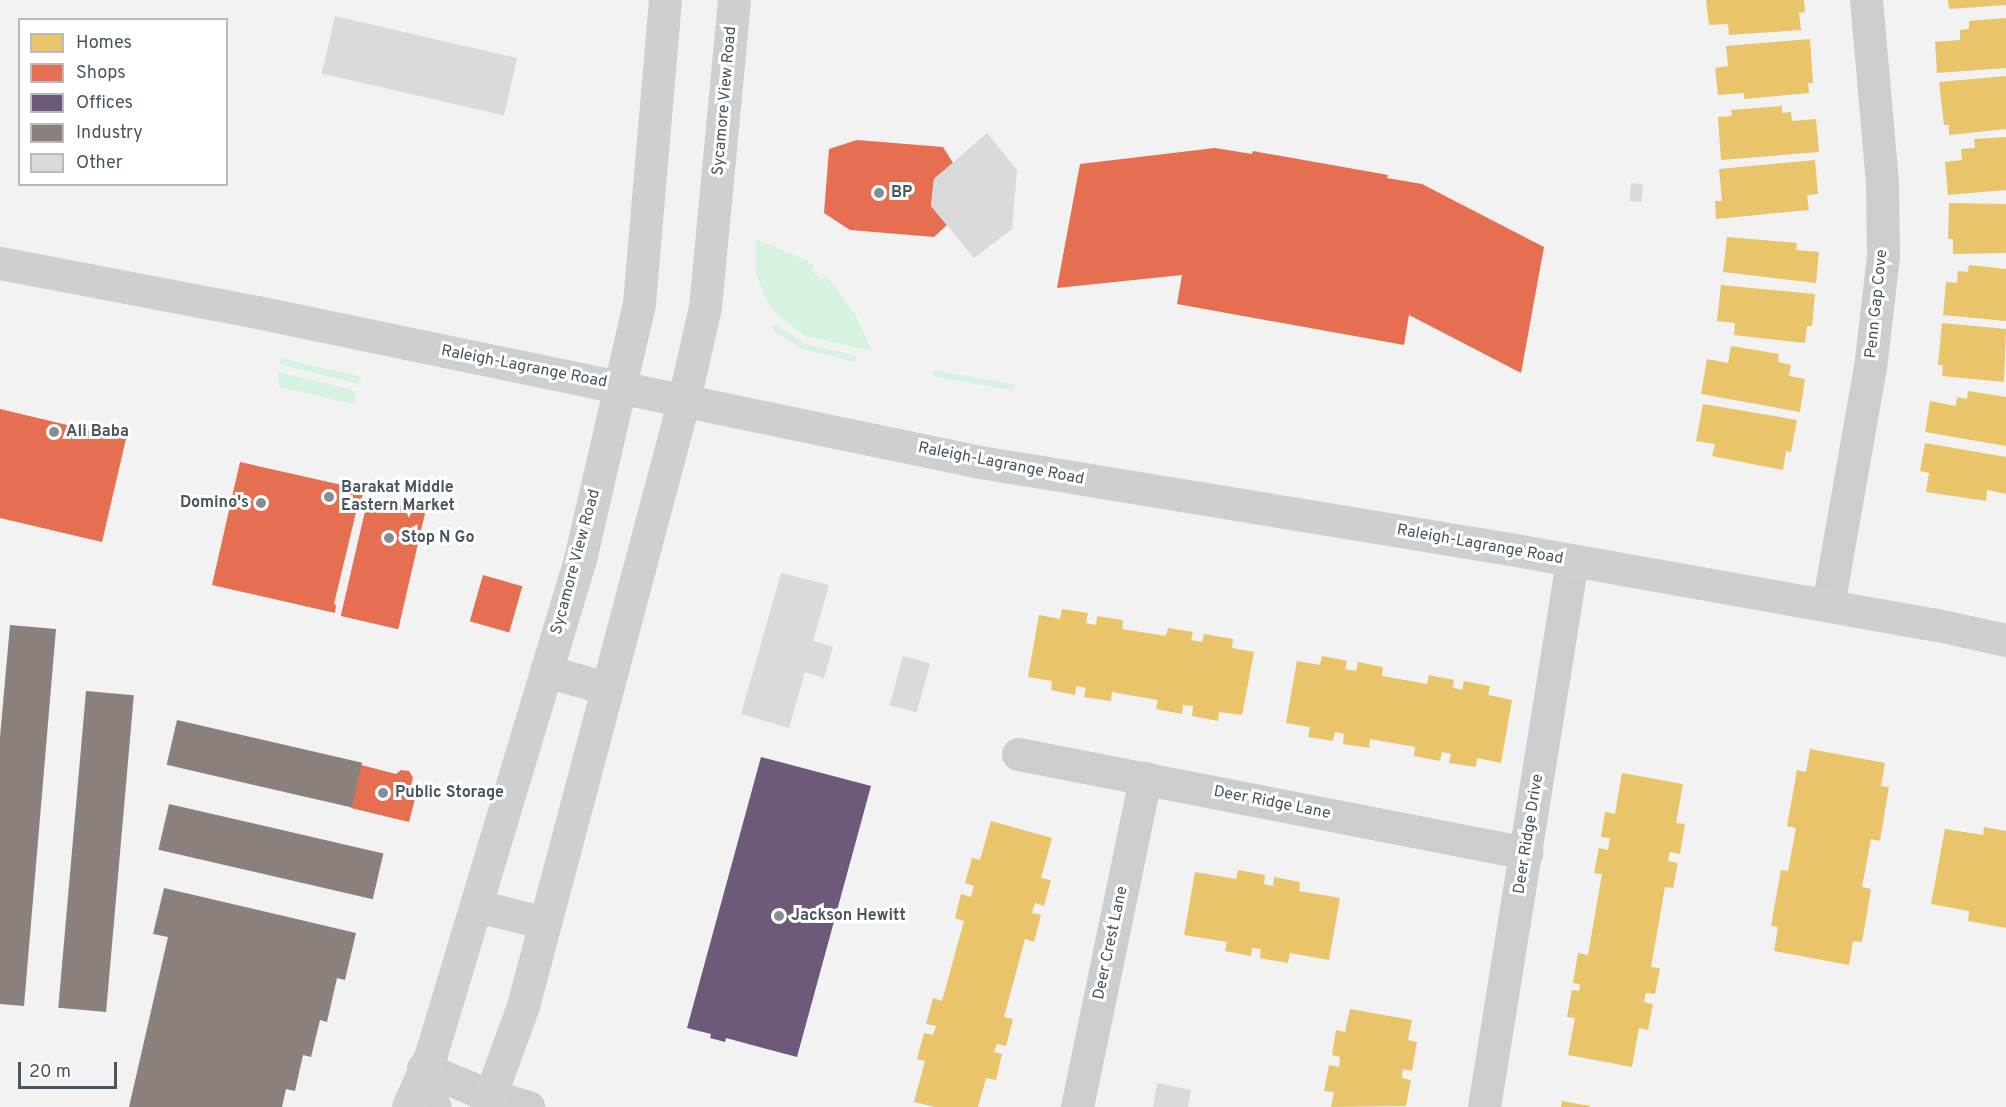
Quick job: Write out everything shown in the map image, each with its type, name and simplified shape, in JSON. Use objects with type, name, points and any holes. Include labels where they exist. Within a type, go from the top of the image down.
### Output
[{"type":"main road","name":"Sycamore View Road","points":[[418,1104],[423,1068],[430,1054],[477,906],[580,559],[639,303],[665,0]]},
{"type":"main road","name":"Sycamore View Road","points":[[488,1102],[523,1006],[684,399],[705,307],[734,0]]},
{"type":"main road","name":"Raleigh-Lagrange Road","points":[[0,263],[619,385],[991,464],[1827,605],[2006,640]]},
{"type":"main road","points":[[546,671],[606,688]]},
{"type":"main road","points":[[477,906],[545,923]]},
{"type":"street","name":"Penn Gap Cove","points":[[1827,605],[1870,368],[1883,255],[1881,172],[1866,0]]},
{"type":"street","name":"Deer Ridge Drive","points":[[1484,1107],[1572,561]]},
{"type":"street","name":"Deer Ridge Lane","points":[[1018,754],[1526,853]]},
{"type":"street","name":"Deer Crest Lane","points":[[1077,1107],[1145,778]]},
{"type":"street","points":[[423,1068],[488,1102],[528,1107]]},
{"type":"green space","points":[[756,239],[808,261],[814,266],[811,270],[822,280],[826,275],[855,314],[872,351],[805,336],[777,315],[768,302],[756,274]]},
{"type":"green space","points":[[775,324],[805,344],[857,356],[856,362],[802,349],[778,334],[771,327]]},
{"type":"green space","points":[[281,358],[361,377],[359,384],[279,364]]},
{"type":"green space","points":[[933,370],[1015,384],[1014,390],[932,376]]},
{"type":"green space","points":[[278,372],[356,391],[354,404],[279,387]]},
{"type":"building: Homes","points":[[1706,0],[1804,0],[1805,12],[1799,13],[1801,30],[1729,35],[1728,24],[1709,25]]},
{"type":"building: Homes","points":[[1948,0],[2006,0],[2006,5],[1949,9]]},
{"type":"building: Homes","points":[[2006,18],[2006,68],[1937,73],[1935,42],[1960,40],[1960,30],[1969,29],[1969,21]]},
{"type":"building: Homes","points":[[1810,39],[1813,83],[1808,83],[1809,93],[1744,99],[1744,93],[1718,95],[1715,68],[1728,66],[1726,46]]},
{"type":"building: Homes","points":[[2006,76],[2006,129],[1949,135],[1949,125],[1944,125],[1939,82]]},
{"type":"building: Homes","points":[[1782,106],[1782,113],[1791,112],[1792,121],[1816,119],[1819,152],[1721,160],[1718,117],[1732,116],[1731,110]]},
{"type":"building: Homes","points":[[2006,137],[2006,190],[1948,195],[1945,162],[1962,160],[1961,149],[1975,148],[1974,139]]},
{"type":"building: Homes","points":[[1815,160],[1818,194],[1807,195],[1809,210],[1716,219],[1715,201],[1722,201],[1719,169]]},
{"type":"building: Homes","points":[[1949,203],[2006,204],[2006,253],[1953,254],[1953,239],[1948,239]]},
{"type":"building: Homes","points":[[1727,237],[1797,243],[1796,250],[1819,252],[1816,283],[1723,272]]},
{"type":"building: Homes","points":[[1969,265],[2006,269],[2006,321],[1943,315],[1946,282],[1957,283],[1958,271],[1968,272]]},
{"type":"building: Homes","points":[[1721,285],[1815,294],[1812,326],[1807,326],[1805,343],[1734,335],[1735,323],[1717,321]]},
{"type":"building: Homes","points":[[1942,323],[2006,329],[2004,382],[1942,376],[1943,365],[1938,365]]},
{"type":"building: Homes","points":[[1731,346],[1779,354],[1778,362],[1791,365],[1789,376],[1805,379],[1800,412],[1701,394],[1707,359],[1728,363]]},
{"type":"building: Homes","points":[[1968,391],[2006,397],[2006,446],[1925,432],[1930,401],[1956,406],[1957,397],[1967,399]]},
{"type":"building: Homes","points":[[1703,404],[1797,420],[1791,452],[1786,451],[1783,470],[1712,456],[1715,444],[1696,441]]},
{"type":"building: Homes","points":[[1925,443],[2006,457],[2006,494],[1987,490],[1986,501],[1926,492],[1929,473],[1920,471]]},
{"type":"building: Homes","points":[[1062,609],[1088,613],[1086,623],[1096,625],[1097,616],[1123,620],[1122,629],[1166,636],[1168,628],[1193,632],[1191,640],[1202,642],[1204,634],[1233,639],[1232,648],[1254,652],[1242,715],[1219,712],[1218,721],[1192,716],[1193,706],[1183,705],[1182,714],[1156,709],[1158,700],[1112,692],[1111,701],[1084,697],[1086,688],[1076,686],[1075,695],[1051,690],[1052,681],[1028,677],[1039,615],[1060,619]]},
{"type":"building: Homes","points":[[1322,656],[1347,661],[1345,669],[1356,671],[1358,662],[1383,667],[1382,676],[1427,684],[1429,675],[1454,680],[1453,688],[1462,690],[1464,681],[1490,686],[1488,695],[1512,700],[1501,763],[1477,758],[1476,767],[1449,763],[1451,754],[1442,752],[1440,761],[1414,756],[1415,747],[1370,739],[1369,748],[1343,744],[1344,734],[1335,732],[1333,741],[1308,737],[1310,727],[1286,723],[1297,661],[1320,665]]},
{"type":"building: Homes","points":[[1810,749],[1885,763],[1881,786],[1889,787],[1880,841],[1871,839],[1862,887],[1871,889],[1862,942],[1853,941],[1849,965],[1774,951],[1778,927],[1771,926],[1781,870],[1788,871],[1796,828],[1787,826],[1797,770],[1806,772]]},
{"type":"building: Homes","points":[[1622,773],[1683,784],[1676,823],[1685,824],[1680,854],[1670,852],[1668,861],[1678,863],[1673,888],[1665,887],[1651,967],[1660,968],[1655,994],[1646,993],[1644,1002],[1653,1004],[1648,1030],[1639,1028],[1632,1067],[1568,1055],[1575,1018],[1567,1017],[1572,990],[1579,991],[1580,984],[1573,983],[1578,953],[1588,955],[1602,874],[1594,873],[1599,848],[1608,850],[1610,838],[1601,837],[1605,812],[1615,814]]},
{"type":"building: Homes","points":[[991,821],[1052,838],[1041,878],[1051,880],[1044,906],[1035,903],[1032,913],[1041,915],[1034,942],[1025,939],[1004,1017],[1013,1019],[1006,1046],[997,1044],[994,1052],[1002,1054],[996,1080],[986,1078],[978,1107],[935,1107],[914,1102],[925,1061],[917,1059],[924,1033],[933,1035],[936,1026],[926,1024],[933,998],[942,1001],[964,921],[955,918],[961,894],[971,897],[974,886],[965,883],[972,858],[980,860]]},
{"type":"building: Homes","points":[[1984,827],[2006,831],[2006,928],[1968,921],[1969,911],[1931,904],[1945,829],[1983,835]]},
{"type":"building: Homes","points":[[1238,870],[1265,875],[1264,884],[1273,886],[1274,877],[1300,882],[1299,891],[1340,898],[1329,960],[1290,953],[1288,963],[1260,958],[1261,949],[1252,948],[1251,956],[1225,951],[1227,942],[1184,935],[1195,872],[1236,879]]},
{"type":"building: Homes","points":[[1350,1009],[1412,1020],[1408,1040],[1417,1042],[1412,1071],[1403,1069],[1402,1078],[1411,1080],[1406,1106],[1331,1107],[1334,1092],[1324,1091],[1329,1065],[1339,1067],[1340,1057],[1332,1055],[1336,1030],[1345,1032]]},
{"type":"building: Homes","points":[[1562,1101],[1590,1106],[1590,1107],[1561,1107]]},
{"type":"building: Shops","name":"BP","points":[[857,140],[943,147],[953,163],[934,179],[931,206],[947,225],[934,237],[850,230],[824,213],[829,149]]},
{"type":"building: Shops","points":[[1215,148],[1252,154],[1253,151],[1388,175],[1387,178],[1422,184],[1544,247],[1521,373],[1409,315],[1404,345],[1177,304],[1182,275],[1057,288],[1080,164]]},
{"type":"building: Shops","points":[[0,409],[126,439],[102,542],[0,518]]},
{"type":"building: Shops","points":[[240,462],[364,490],[361,501],[359,500],[334,604],[336,605],[335,613],[212,585]]},
{"type":"building: Shops","name":"Stop N Go","points":[[368,498],[425,511],[398,629],[341,616]]},
{"type":"building: Shops","name":"Stop N Go","points":[[483,575],[522,586],[509,632],[470,621]]},
{"type":"building: Shops","points":[[361,765],[396,774],[401,770],[409,771],[413,778],[411,785],[404,788],[403,796],[415,799],[409,822],[351,808]]},
{"type":"building: Offices","points":[[761,757],[871,786],[797,1057],[726,1038],[725,1042],[710,1038],[711,1034],[687,1028]]},
{"type":"building: Industry","points":[[10,625],[56,629],[24,1006],[0,1004],[0,737]]},
{"type":"building: Industry","points":[[86,691],[134,695],[106,1012],[58,1008]]},
{"type":"building: Industry","points":[[177,720],[362,763],[352,808],[167,765]]},
{"type":"building: Industry","points":[[169,804],[383,853],[373,899],[158,850]]},
{"type":"building: Industry","points":[[164,888],[356,933],[345,980],[337,978],[327,1022],[320,1020],[311,1057],[303,1055],[295,1091],[286,1089],[282,1107],[129,1107],[168,937],[153,934]]},
{"type":"building: Other","points":[[335,16],[517,58],[504,116],[322,73]]},
{"type":"building: Other","points":[[987,133],[1017,170],[1012,229],[974,258],[931,206],[934,179]]},
{"type":"building: Other","points":[[1631,183],[1643,184],[1641,202],[1629,201]]},
{"type":"building: Other","points":[[781,573],[829,585],[813,641],[833,647],[824,678],[805,672],[789,728],[741,714]]},
{"type":"building: Other","points":[[903,656],[930,663],[917,713],[890,705]]},
{"type":"building: Other","points":[[1157,1083],[1191,1090],[1188,1107],[1153,1107]]},
{"type":"place","name":"BP","points":[[879,193]]},
{"type":"place","name":"Ali Baba","points":[[54,432]]},
{"type":"place","name":"Barakat Middle Eastern Market","points":[[329,497]]},
{"type":"place","name":"Domino's","points":[[261,503]]},
{"type":"place","name":"Stop N Go","points":[[389,538]]},
{"type":"place","name":"Public Storage","points":[[383,793]]},
{"type":"place","name":"Jackson Hewitt","points":[[779,916]]}]
